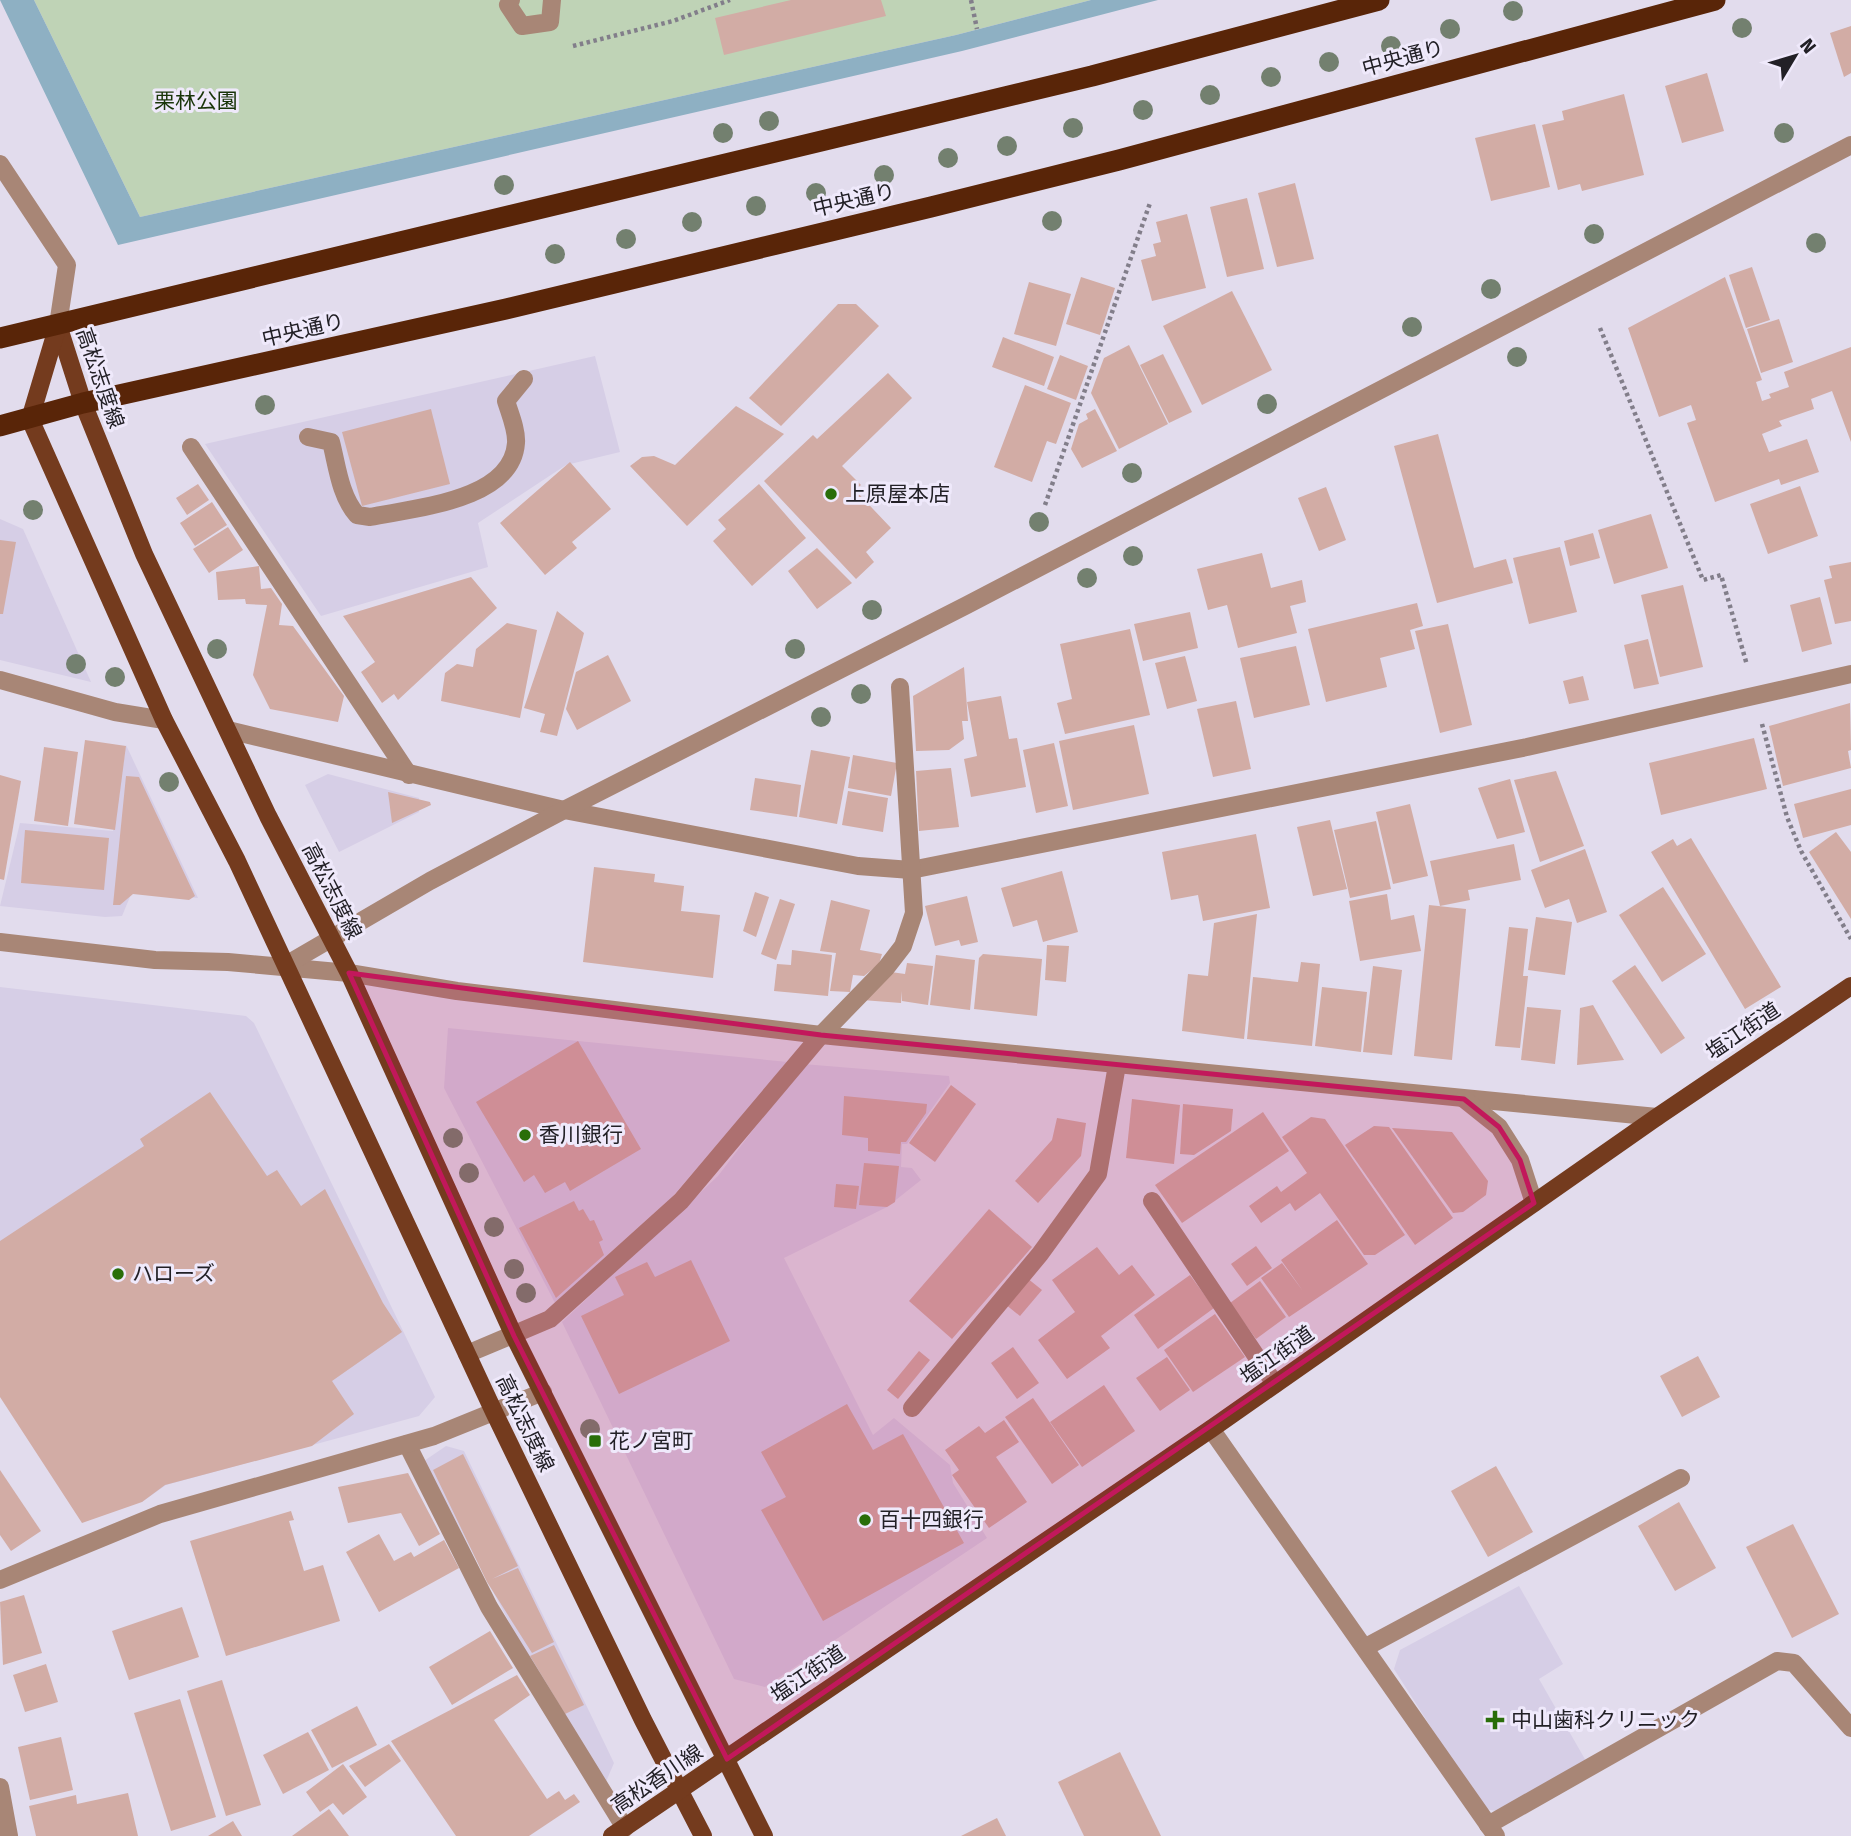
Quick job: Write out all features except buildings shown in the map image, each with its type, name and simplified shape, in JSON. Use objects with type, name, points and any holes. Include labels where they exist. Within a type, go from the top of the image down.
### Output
[{"type":"highway","points":[[0,338],[1092,76],[1379,0]]},
{"type":"highway","name":"中央通り","points":[[0,426],[83,403],[506,309],[971,197],[1715,0]]},
{"type":"main road","name":"高松志度線","points":[[58,325],[83,403],[140,544],[330,940],[349,974],[514,1336],[764,1836]]},
{"type":"main road","name":"高松志度線","points":[[58,325],[30,419],[164,720],[237,861],[284,966],[347,1091],[494,1412],[703,1836]]},
{"type":"main road","name":"塩江街道","points":[[727,1759],[1211,1429],[1657,1117],[1851,986]]},
{"type":"main road","name":"高松香川線","points":[[619,1832],[727,1759]]},
{"type":"street","points":[[511,0],[508,5],[522,26],[550,22],[552,0]]},
{"type":"street","points":[[284,966],[430,881],[564,810],[967,605],[1851,145]]},
{"type":"street","points":[[0,164],[66,265],[58,325]]},
{"type":"street","points":[[308,437],[331,442],[342,485],[350,507],[357,515],[370,517],[456,499],[473,493],[495,479],[513,459],[516,441],[506,401],[524,379]]},
{"type":"street","points":[[191,447],[408,775]]},
{"type":"street","points":[[228,730],[564,810],[858,866],[911,870],[1499,753],[1756,698],[1851,674]]},
{"type":"street","points":[[0,680],[115,712],[164,720]]},
{"type":"street","points":[[467,1354],[550,1320],[681,1201],[821,1035],[903,946],[914,913],[900,687]]},
{"type":"street","points":[[0,942],[155,960],[284,966],[457,991],[821,1035],[1657,1117]]},
{"type":"street","points":[[912,1408],[1040,1254],[1098,1174],[1118,1065]]},
{"type":"street","points":[[1464,1099],[1499,1127],[1520,1160],[1534,1203]]},
{"type":"street","points":[[1152,1201],[1275,1384]]},
{"type":"street","points":[[0,1580],[160,1514],[407,1444],[543,1392]]},
{"type":"street","points":[[1211,1429],[1492,1830],[1777,1661],[1794,1663],[1851,1728]]},
{"type":"street","points":[[407,1444],[489,1606],[619,1832]]},
{"type":"street","points":[[1366,1647],[1681,1478]]},
{"type":"street","points":[[0,1787],[9,1836]]},
{"type":"path","points":[[570,47],[673,22],[730,0]]},
{"type":"path","points":[[971,0],[977,29]]},
{"type":"path","points":[[1045,505],[1150,203]]},
{"type":"path","points":[[1600,328],[1703,580],[1721,575],[1787,817],[1801,851],[1851,939]]},
{"type":"highlighted area","points":[[349,973],[821,1035],[1464,1099],[1499,1127],[1520,1160],[1534,1203],[727,1759],[514,1336]]},
{"type":"shaded area","points":[[595,356],[620,452],[566,465],[478,523],[488,567],[321,616],[205,444]]},
{"type":"shaded area","points":[[0,519],[23,529],[91,682],[0,660]]},
{"type":"shaded area","points":[[126,745],[198,898],[132,892],[122,916],[105,917],[0,906],[20,823],[113,831]]},
{"type":"shaded area","points":[[328,774],[419,798],[419,812],[339,852],[305,785]]},
{"type":"shaded area","points":[[0,987],[246,1016],[254,1023],[435,1397],[419,1416],[166,1485],[142,1502],[0,1397]]},
{"type":"shaded area","points":[[448,1028],[788,1062],[673,1196],[555,1303],[444,1088]]},
{"type":"shaded area","points":[[803,1064],[949,1076],[950,1083],[907,1144],[902,1144],[901,1167],[912,1168],[921,1180],[887,1207],[784,1258],[873,1435],[894,1418],[950,1465],[953,1483],[987,1538],[765,1687],[734,1679],[562,1322],[718,1176]]},
{"type":"shaded area","points":[[446,1446],[464,1451],[614,1763],[605,1784],[526,1654],[424,1461]]},
{"type":"shaded area","name":"中山歯科クリニック","points":[[1519,1586],[1563,1664],[1539,1679],[1586,1761],[1498,1811],[1483,1809],[1394,1669],[1400,1650]]},
{"type":"green space","name":"栗林公園","points":[[34,0],[1091,0],[956,35],[140,217]]},
{"type":"water","points":[[0,0],[34,0],[140,217],[956,35],[1091,0],[1158,0],[962,51],[118,245]]},
{"type":"place","name":"上原屋本店","points":[[831,494]]},
{"type":"place","name":"香川銀行","points":[[525,1135]]},
{"type":"place","name":"ハローズ","points":[[118,1274]]},
{"type":"place","name":"花ノ宮町","points":[[595,1441]]},
{"type":"place","name":"百十四銀行","points":[[865,1520]]},
{"type":"place","name":"中山歯科クリニック","points":[[1495,1720]]}]
